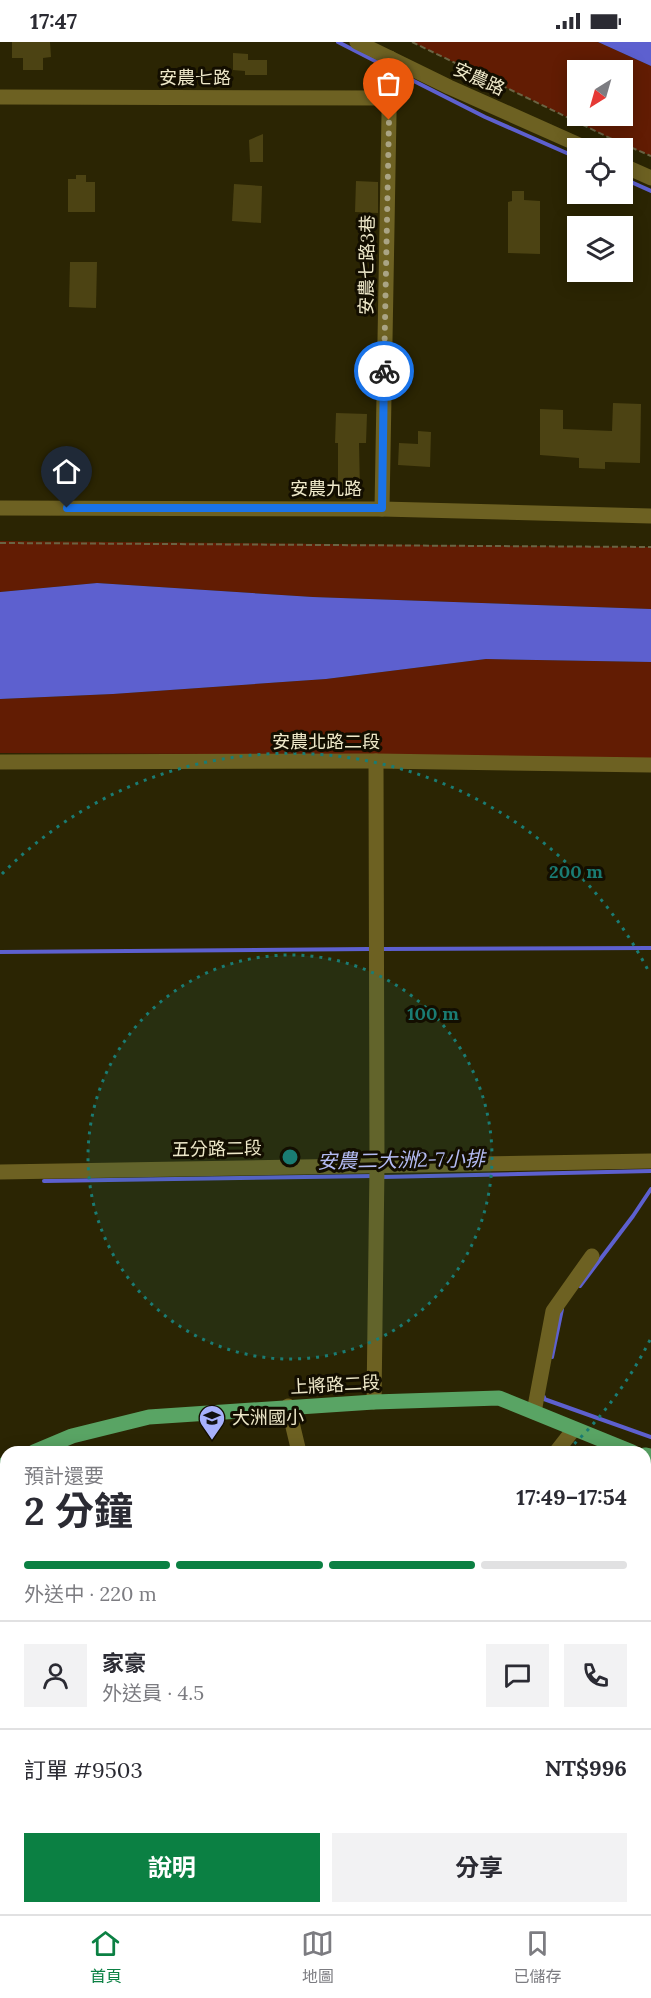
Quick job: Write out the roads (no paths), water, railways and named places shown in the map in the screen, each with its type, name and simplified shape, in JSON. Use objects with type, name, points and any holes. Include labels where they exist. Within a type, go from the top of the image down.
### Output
[{"type":"main road","name":"上將路二段","points":[[48,1446],[72,1436],[149,1417],[288,1406],[499,1398],[617,1446]]},
{"type":"street","name":"安農路","points":[[357,42],[448,87],[567,140]]},
{"type":"street","name":"安農七路3巷","points":[[382,508],[390,58]]},
{"type":"street","name":"安農七路","points":[[0,97],[389,98]]},
{"type":"street","points":[[633,170],[651,178]]},
{"type":"street","name":"安農九路","points":[[0,508],[382,508],[651,516]]},
{"type":"street","points":[[374,1402],[377,1166],[376,761]]},
{"type":"street","name":"安農北路二段","points":[[0,762],[376,761],[651,765]]},
{"type":"street","name":"五分路二段","points":[[0,1172],[651,1161]]},
{"type":"street","points":[[534,1412],[553,1311],[592,1256]]},
{"type":"street","points":[[288,1406],[298,1446]]},
{"type":"street","points":[[561,1446],[574,1429]]},
{"type":"waterway","points":[[338,42],[379,63]]},
{"type":"waterway","points":[[400,74],[485,117],[567,153]]},
{"type":"waterway","points":[[633,183],[651,191]]},
{"type":"waterway","points":[[382,949],[651,948]]},
{"type":"waterway","points":[[0,952],[369,949]]},
{"type":"waterway","name":"安農二大洲2-7小排","points":[[382,1177],[651,1171]]},
{"type":"waterway","name":"安農二大洲2-7小排","points":[[44,1181],[374,1176]]},
{"type":"waterway","points":[[580,1286],[651,1189]]},
{"type":"waterway","points":[[552,1357],[562,1309]]},
{"type":"waterway","points":[[544,1397],[544,1399],[651,1437]]},
{"type":"place","name":"大洲國小","points":[[212,1441]]}]
